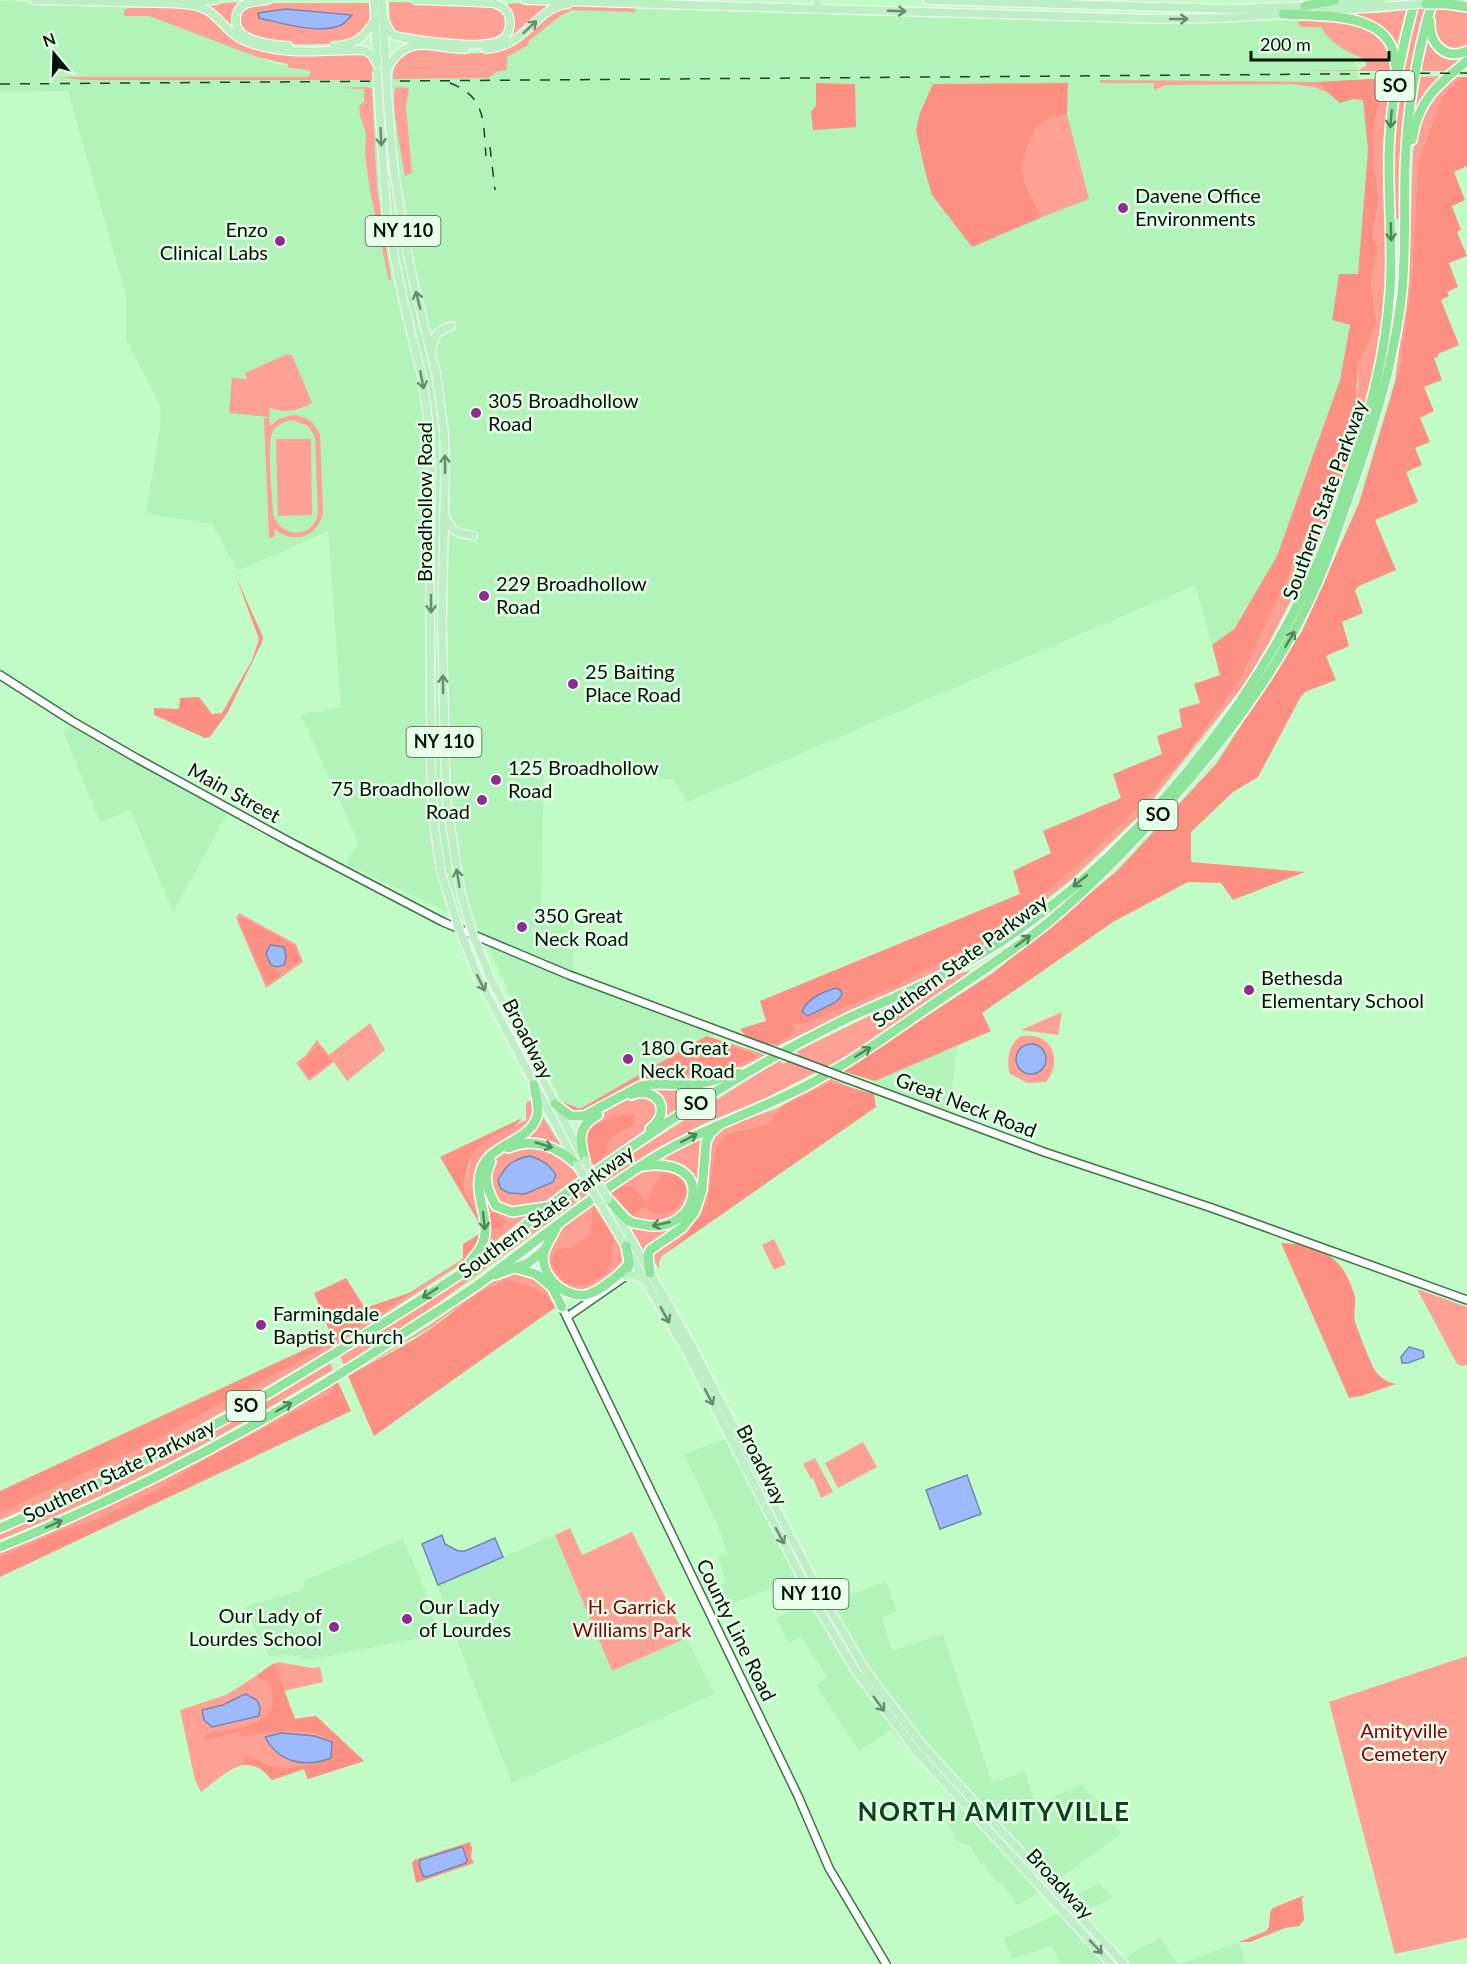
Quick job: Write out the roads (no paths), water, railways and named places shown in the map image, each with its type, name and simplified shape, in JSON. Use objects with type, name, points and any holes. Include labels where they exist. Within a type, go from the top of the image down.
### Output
[{"type":"highway","points":[[1305,6],[1335,0]]},
{"type":"highway","name":"Southern State Parkway","points":[[0,1528],[121,1473],[222,1420],[388,1320],[492,1251],[550,1205],[638,1142],[756,1068],[817,1034],[961,966],[1001,942],[1098,866],[1137,827],[1189,767],[1242,698],[1283,632],[1315,568],[1354,463],[1376,382],[1386,333],[1391,283],[1389,157],[1397,73],[1415,0]]},
{"type":"highway","points":[[1467,7],[1446,3],[1429,4],[1430,33],[1435,45],[1451,54],[1467,51]]},
{"type":"highway","name":"Southern State Parkway","points":[[0,1547],[120,1494],[240,1432],[318,1387],[485,1280],[509,1259],[660,1153],[722,1122],[786,1095],[843,1065],[985,970],[1048,922],[1104,873],[1194,774],[1246,706],[1293,636],[1318,583],[1365,453],[1387,376],[1401,300],[1404,265],[1405,174],[1412,91],[1429,4]]},
{"type":"highway","points":[[1283,14],[1339,18],[1375,27],[1391,45],[1397,73]]},
{"type":"highway","points":[[1405,174],[1413,129],[1420,108],[1438,84],[1467,61]]},
{"type":"highway","points":[[555,1104],[571,1116],[584,1116],[640,1086],[697,1085],[756,1068]]},
{"type":"highway","points":[[462,1272],[478,1252],[485,1232],[485,1218],[478,1184],[480,1171],[497,1149],[523,1133],[537,1118],[534,1085]]},
{"type":"highway","points":[[581,1163],[580,1140],[586,1123],[629,1096],[645,1092],[657,1099],[662,1112],[658,1121],[638,1142]]},
{"type":"highway","points":[[648,1277],[650,1250],[682,1228],[700,1202],[706,1142],[710,1134],[722,1122]]},
{"type":"highway","points":[[550,1205],[529,1211],[512,1212],[496,1206],[486,1181],[487,1169],[493,1158],[502,1150],[514,1145],[539,1142],[581,1163]]},
{"type":"highway","points":[[604,1201],[632,1222],[654,1227],[673,1221],[690,1207],[693,1199],[692,1183],[689,1177],[677,1167],[659,1164],[638,1167]]},
{"type":"highway","points":[[485,1280],[528,1263],[545,1249],[558,1225]]},
{"type":"highway","points":[[626,1246],[629,1263],[626,1276]]},
{"type":"highway","points":[[545,1249],[544,1259],[550,1278],[557,1286],[571,1294],[592,1293],[623,1272],[629,1263]]},
{"type":"highway","points":[[515,1268],[536,1274],[553,1289],[567,1297],[578,1300],[595,1298]]},
{"type":"highway","points":[[553,1289],[562,1307]]},
{"type":"main road","points":[[34,0],[156,3],[217,0]]},
{"type":"main road","points":[[268,0],[248,3],[239,10],[236,23],[243,34],[253,39],[286,46],[345,45],[361,39],[375,20]]},
{"type":"main road","points":[[383,17],[389,30],[395,36],[459,44],[496,43],[505,36],[509,28],[508,13],[497,4],[416,0]]},
{"type":"main road","points":[[525,0],[1193,19],[1429,4]]},
{"type":"main road","points":[[817,0],[818,9]]},
{"type":"main road","points":[[927,0],[1241,9],[1382,0]]},
{"type":"main road","points":[[1446,3],[1460,0]]},
{"type":"main road","name":"Broadhollow Road","points":[[378,2],[375,20],[380,69],[388,104],[393,163],[403,230],[432,357],[444,432],[442,625],[446,798],[461,894],[473,935]]},
{"type":"main road","name":"Broadhollow Road","points":[[378,2],[383,17],[379,105],[383,186],[388,228],[422,377],[429,426],[431,460],[431,780],[434,824],[441,872],[459,929]]},
{"type":"main road","points":[[156,3],[202,8],[237,37],[261,46],[304,52],[363,50],[371,54],[380,69],[408,46],[497,48],[517,39],[555,7],[591,2]]},
{"type":"main road","points":[[1078,16],[1099,13],[1140,13],[1146,11],[1148,6]]},
{"type":"main road","points":[[432,357],[435,334],[451,326]]},
{"type":"main road","points":[[444,512],[452,529],[474,536]]},
{"type":"main road","name":"Main Street","points":[[0,675],[72,721],[288,841],[459,929]]},
{"type":"main road","name":"Great Neck Road","points":[[459,929],[569,975],[1044,1152],[1212,1208],[1467,1300]]},
{"type":"main road","name":"Broadway","points":[[459,929],[479,979],[534,1085],[648,1277],[830,1630],[879,1705],[1124,1964]]},
{"type":"main road","name":"Broadway","points":[[473,935],[490,977],[555,1104],[581,1163]]},
{"type":"main road","name":"Broadway","points":[[604,1201],[626,1246],[687,1337],[843,1633],[866,1671],[919,1748],[1000,1843],[1112,1964]]},
{"type":"main road","points":[[567,1317],[626,1276],[648,1277]]},
{"type":"main road","name":"County Line Road","points":[[562,1307],[798,1796],[829,1868],[886,1964]]},
{"type":"main road","points":[[735,1447],[743,1443]]},
{"type":"main road","points":[[1000,1843],[1007,1845],[1023,1862],[1029,1861]]},
{"type":"main road","points":[[1023,1868],[1031,1868],[1045,1883],[1049,1883]]},
{"type":"water","points":[[286,9],[352,15],[341,25],[322,29],[300,27],[259,18],[258,13]]},
{"type":"water","points":[[270,945],[284,947],[286,957],[284,965],[277,967],[271,965],[266,954]]},
{"type":"water","points":[[837,988],[842,995],[836,1002],[808,1016],[802,1012],[811,999]]},
{"type":"water","points":[[1031,1044],[1042,1048],[1046,1059],[1042,1070],[1031,1074],[1020,1070],[1016,1059],[1020,1048]]},
{"type":"water","points":[[530,1156],[551,1168],[556,1175],[553,1182],[525,1194],[509,1193],[501,1189],[498,1180],[504,1170],[515,1161]]},
{"type":"water","points":[[1409,1347],[1423,1351],[1424,1357],[1402,1363],[1401,1357]]},
{"type":"water","points":[[967,1475],[981,1514],[940,1529],[926,1490]]},
{"type":"water","points":[[442,1535],[445,1544],[458,1551],[465,1551],[495,1538],[503,1557],[438,1585],[422,1544]]},
{"type":"water","points":[[245,1694],[257,1700],[260,1708],[259,1716],[212,1727],[204,1720],[202,1710],[223,1705]]},
{"type":"water","points":[[281,1733],[315,1736],[332,1742],[331,1758],[302,1763],[285,1758],[271,1746],[265,1737]]},
{"type":"water","points":[[461,1847],[467,1860],[466,1863],[426,1877],[423,1876],[420,1860]]},
{"type":"railway","points":[[0,84],[1467,73]]},
{"type":"railway","points":[[450,83],[471,96],[481,112],[486,156]]},
{"type":"railway","points":[[490,147],[495,190]]},
{"type":"place","name":"Davene Office Environments","points":[[1123,208]]},
{"type":"place","name":"Enzo Clinical Labs","points":[[280,241]]},
{"type":"place","name":"305 Broadhollow Road","points":[[476,413]]},
{"type":"place","name":"229 Broadhollow Road","points":[[484,596]]},
{"type":"place","name":"25 Baiting Place Road","points":[[573,684]]},
{"type":"place","name":"125 Broadhollow Road","points":[[496,780]]},
{"type":"place","name":"75 Broadhollow Road","points":[[482,800]]},
{"type":"place","name":"350 Great Neck Road","points":[[522,927]]},
{"type":"place","name":"Bethesda Elementary School","points":[[1249,990]]},
{"type":"place","name":"180 Great Neck Road","points":[[628,1059]]},
{"type":"place","name":"Farmingdale Baptist Church","points":[[261,1325]]},
{"type":"place","name":"Our Lady of Lourdes","points":[[407,1619]]},
{"type":"place","name":"Our Lady of Lourdes School","points":[[334,1627]]},
{"type":"district","name":"NORTH AMITYVILLE","points":[[994,1812]]},
{"type":"park label","name":"H. Garrick Williams Park","points":[[632,1618]]},
{"type":"park label","name":"Amityville Cemetery","points":[[1404,1742]]}]
